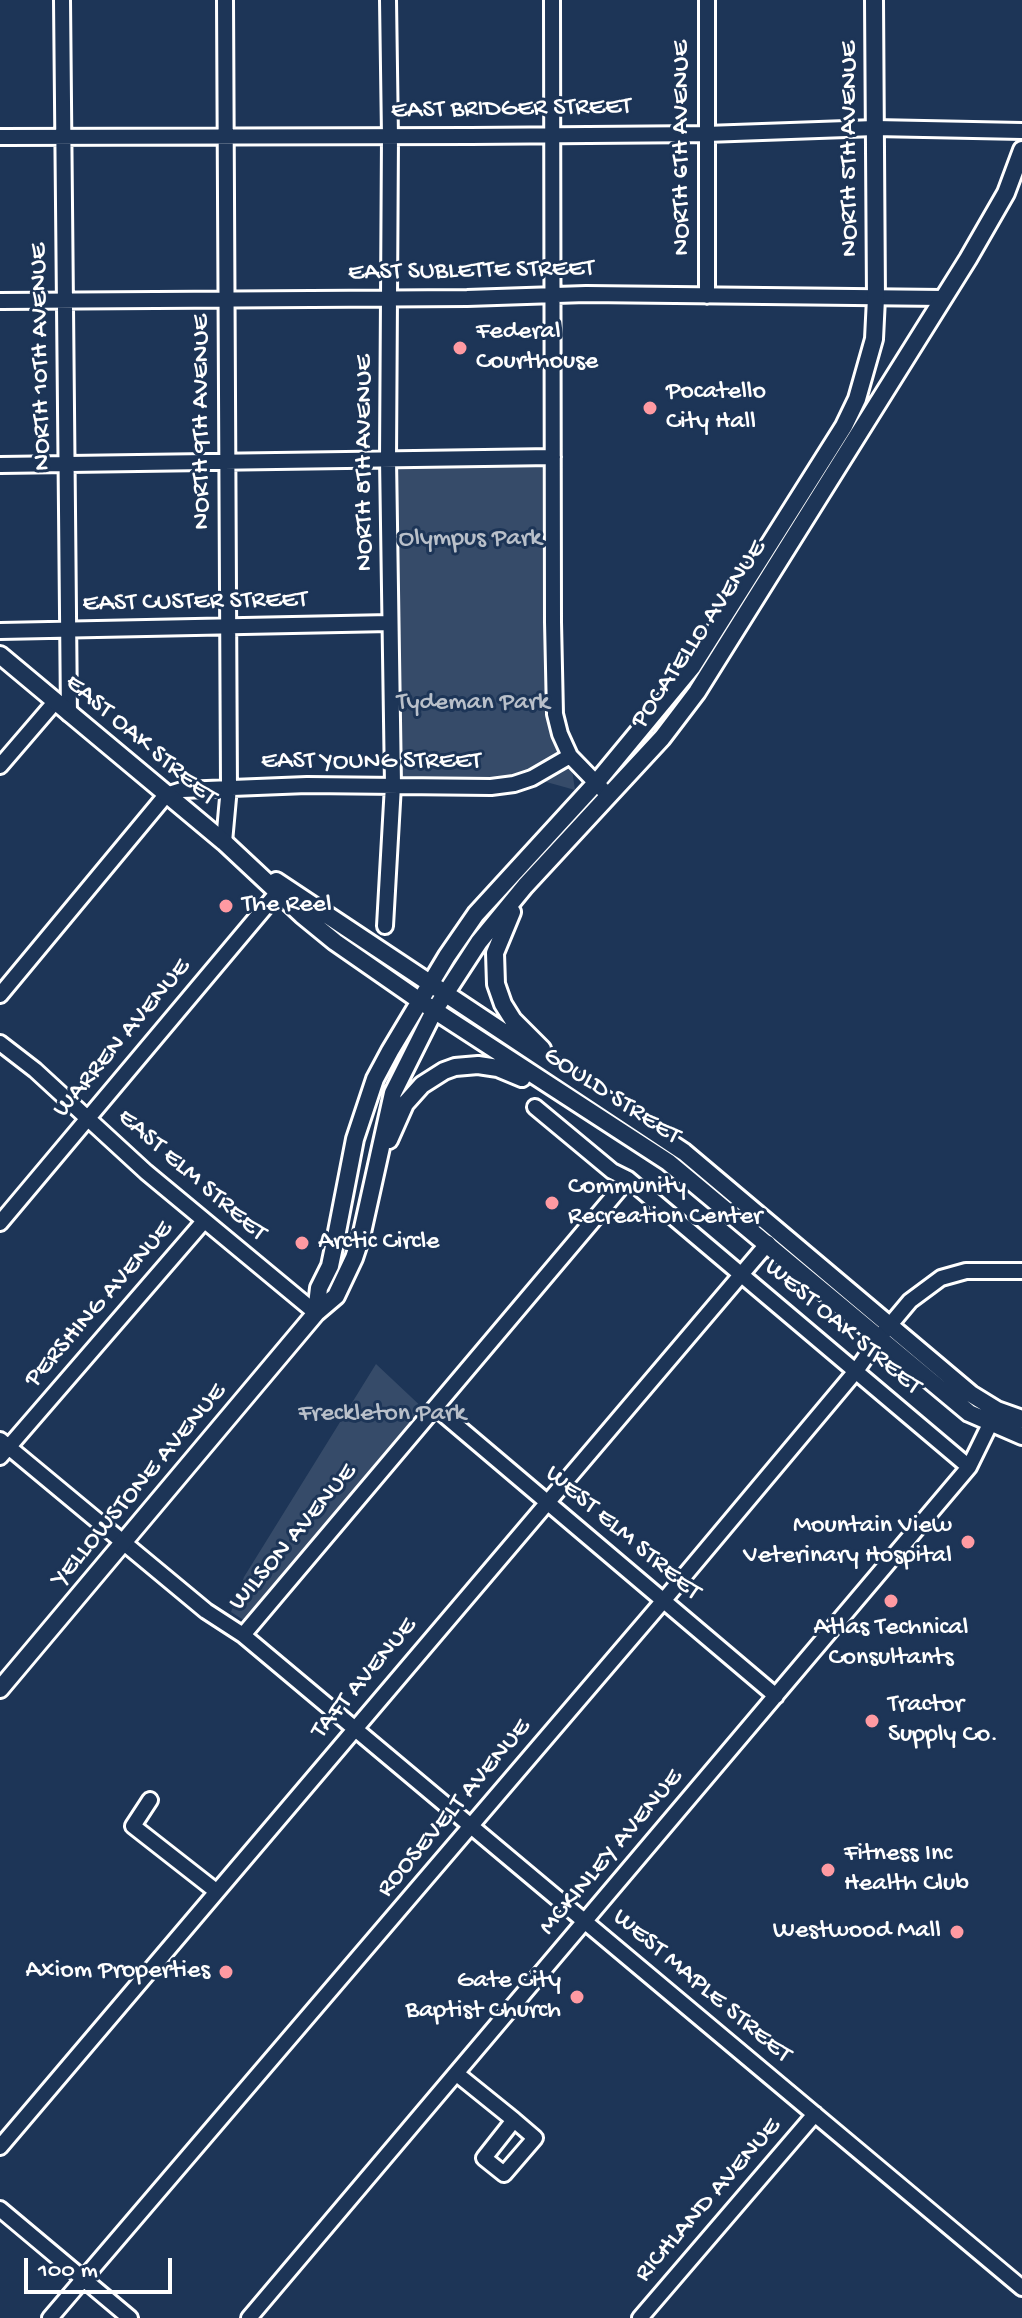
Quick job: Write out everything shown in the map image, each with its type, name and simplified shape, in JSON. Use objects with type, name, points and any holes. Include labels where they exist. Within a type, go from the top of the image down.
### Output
[{"type":"main road","name":"NORTH 5TH AVENUE","points":[[874,0],[876,298]]},
{"type":"main road","name":"POCATELLO AVENUE","points":[[427,1006],[445,995],[479,942],[525,886],[674,724],[697,692],[1006,193],[1022,150]]},
{"type":"main road","name":"POCATELLO AVENUE","points":[[427,1006],[430,985],[476,914],[596,783],[692,667],[844,426],[866,376],[874,339],[876,298]]},
{"type":"main road","name":"EAST OAK STREET","points":[[0,655],[280,889],[335,942],[427,1006]]},
{"type":"main road","points":[[525,886],[498,941],[494,968],[496,984],[513,1020],[576,1080]]},
{"type":"main road","name":"EAST OAK STREET","points":[[280,889],[430,985]]},
{"type":"main road","name":"GOULD STREET","points":[[430,985],[702,1166],[884,1331]]},
{"type":"main road","name":"GOULD STREET","points":[[427,1006],[668,1162],[768,1243],[971,1394],[994,1417]]},
{"type":"main road","name":"YELLOWSTONE AVENUE","points":[[0,1689],[316,1313],[336,1296],[354,1258],[393,1093],[427,1006]]},
{"type":"main road","name":"YELLOWSTONE AVENUE","points":[[316,1313],[319,1288],[332,1254],[363,1110],[375,1079],[427,1006]]},
{"type":"main road","points":[[374,1175],[405,1104],[422,1085],[455,1067],[478,1065],[508,1071],[593,1112]]},
{"type":"main road","points":[[994,1417],[1022,1419]]},
{"type":"main road","points":[[994,1417],[1022,1436]]},
{"type":"street","name":"NORTH 10TH AVENUE","points":[[62,0],[69,714]]},
{"type":"street","name":"NORTH 9TH AVENUE","points":[[224,842],[229,787],[225,0]]},
{"type":"street","name":"NORTH 8TH AVENUE","points":[[385,926],[393,785],[388,459],[388,0]]},
{"type":"street","points":[[552,0],[555,714],[570,756],[609,795]]},
{"type":"street","name":"NORTH 6TH AVENUE","points":[[707,0],[707,296]]},
{"type":"street","name":"EAST BRIDGER STREET","points":[[0,137],[706,134],[875,128],[1022,131]]},
{"type":"street","name":"EAST SUBLETTE STREET","points":[[0,301],[554,295],[943,298]]},
{"type":"street","points":[[0,465],[553,457]]},
{"type":"street","name":"EAST CUSTER STREET","points":[[0,631],[390,623]]},
{"type":"street","points":[[0,766],[55,702]]},
{"type":"street","name":"EAST YOUNG STREET","points":[[166,795],[182,790],[229,787],[491,787],[532,778],[570,756]]},
{"type":"street","points":[[0,995],[166,795]]},
{"type":"street","name":"WARREN AVENUE","points":[[0,1223],[280,889]]},
{"type":"street","name":"EAST ELM STREET","points":[[0,1043],[204,1221],[316,1313]]},
{"type":"street","name":"WEST OAK STREET","points":[[535,1107],[612,1171],[628,1179],[969,1467]]},
{"type":"street","name":"WILSON AVENUE","points":[[243,1635],[628,1179]]},
{"type":"street","name":"PERSHING AVENUE","points":[[3,1448],[204,1221]]},
{"type":"street","name":"TAFT AVENUE","points":[[0,2147],[768,1243]]},
{"type":"street","name":"ROOSEVELT AVENUE","points":[[50,2318],[664,1600],[856,1371],[910,1301],[941,1278],[966,1271],[1022,1271]]},
{"type":"street","name":"WEST ELM STREET","points":[[436,1408],[776,1696]]},
{"type":"street","name":"MCKINLEY AVENUE","points":[[249,2318],[969,1467],[994,1417]]},
{"type":"street","name":"WEST MAPLE STREET","points":[[3,1448],[206,1611],[243,1635],[1022,2288]]},
{"type":"street","points":[[150,1800],[133,1826],[216,1891]]},
{"type":"street","points":[[457,2074],[514,2120]]},
{"type":"street","name":"RICHLAND AVENUE","points":[[640,2318],[815,2114]]},
{"type":"street","points":[[0,2209],[130,2318]]},
{"type":"green space","points":[[553,457],[555,714],[570,756],[575,790],[532,778],[514,784],[393,785],[388,459]]},
{"type":"green space","name":"Freckleton Park","points":[[376,1364],[427,1412],[245,1621],[231,1612],[244,1577]]},
{"type":"place","name":"Federal Courthouse","points":[[460,348]]},
{"type":"place","name":"Pocatello City Hall","points":[[650,408]]},
{"type":"place","name":"The Reel","points":[[226,906]]},
{"type":"place","name":"Community Recreation Center","points":[[552,1203]]},
{"type":"place","name":"Arctic Circle","points":[[302,1243]]},
{"type":"place","name":"Mountain View Veterinary Hospital","points":[[968,1542]]},
{"type":"place","name":"Atlas Technical Consultants","points":[[891,1601]]},
{"type":"place","name":"Tractor Supply Co.","points":[[872,1721]]},
{"type":"place","name":"Fitness Inc Health Club","points":[[828,1870]]},
{"type":"place","name":"Westwood Mall","points":[[957,1932]]},
{"type":"place","name":"Axiom Properties","points":[[226,1972]]},
{"type":"place","name":"Gate City Baptist Church","points":[[577,1997]]},
{"type":"park label","name":"Olympus Park","points":[[470,540]]},
{"type":"park label","name":"Tydeman Park","points":[[473,704]]}]
